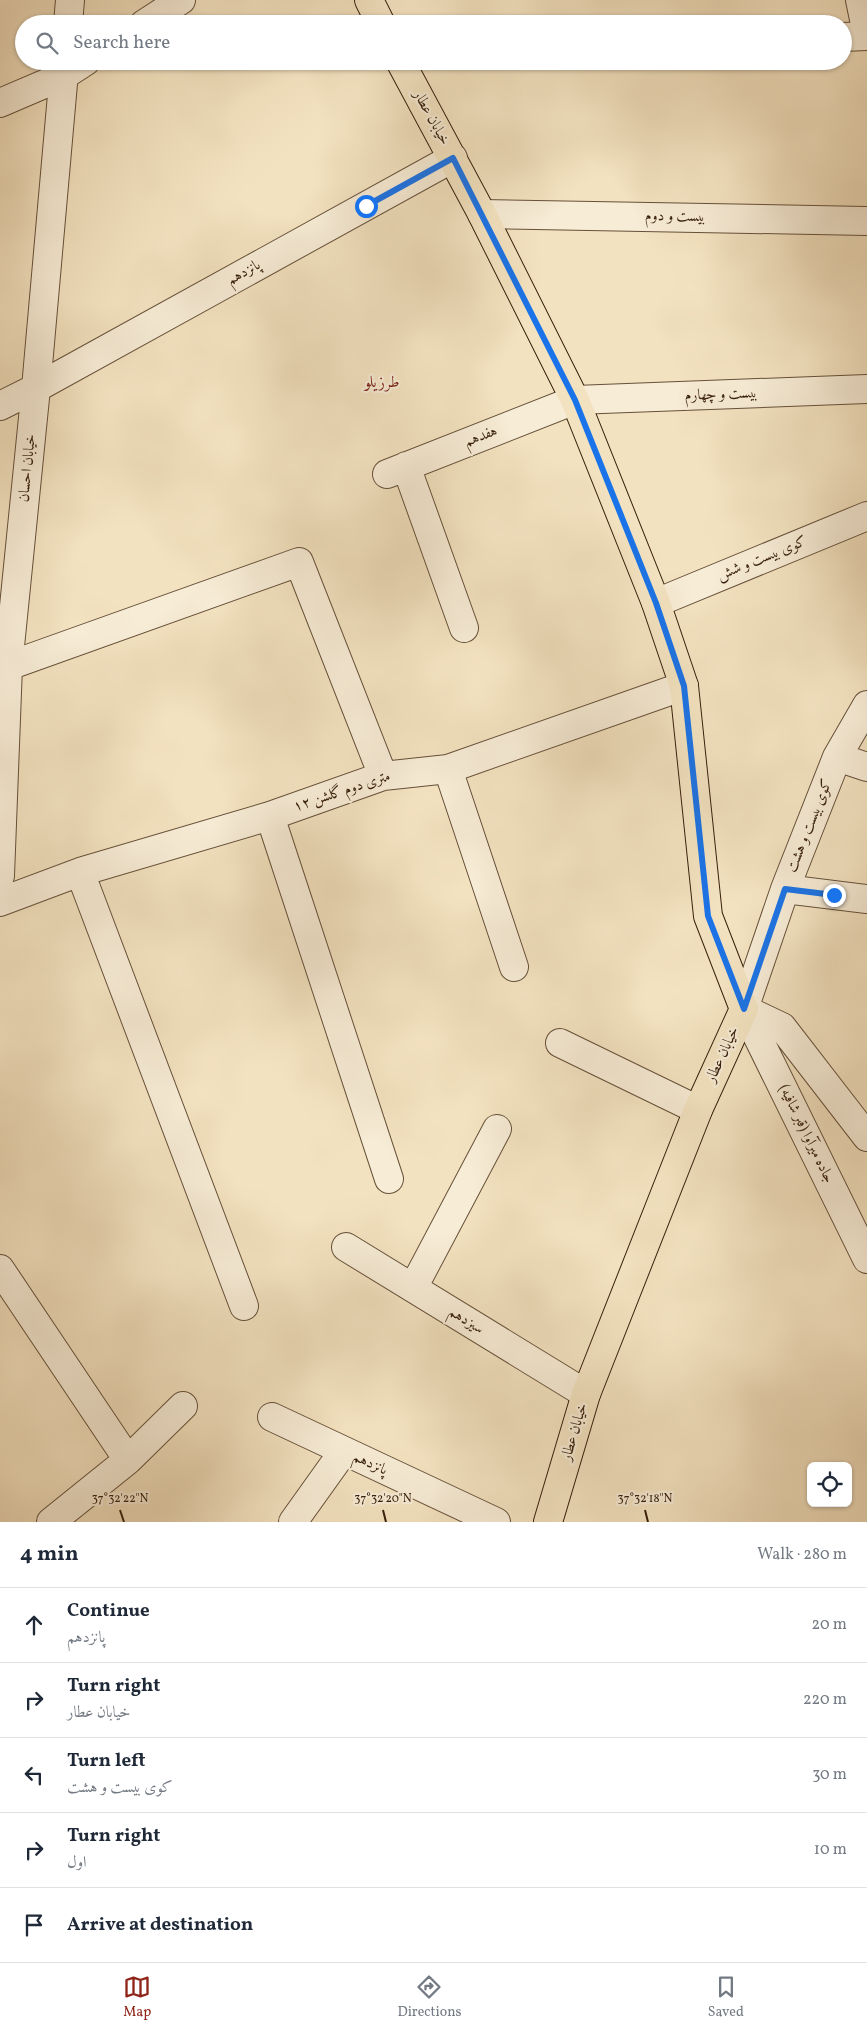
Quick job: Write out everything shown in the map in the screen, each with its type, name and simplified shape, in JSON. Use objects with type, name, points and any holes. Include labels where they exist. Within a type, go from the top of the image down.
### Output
[{"type":"main road","points":[[369,0],[376,15]]},
{"type":"main road","name":"خیابان عطار","points":[[405,70],[482,214],[575,400],[656,603],[684,686],[708,916],[744,1009],[698,1110],[586,1394],[548,1522]]},
{"type":"street","points":[[69,15],[70,0]]},
{"type":"street","points":[[158,15],[180,0]]},
{"type":"street","points":[[852,36],[867,35],[860,0]]},
{"type":"street","points":[[0,103],[62,70]]},
{"type":"street","name":"خیابان احسان","points":[[0,876],[4,664],[36,388],[64,70]]},
{"type":"street","name":"پانزدهم","points":[[0,406],[453,158]]},
{"type":"street","name":"بیست و دوم","points":[[482,214],[867,220]]},
{"type":"street","name":"بیست و چهارم","points":[[575,400],[867,389]]},
{"type":"street","name":"هفدهم","points":[[464,628],[396,470],[575,400]]},
{"type":"street","name":"کوی بیست و شش","points":[[656,603],[867,516]]},
{"type":"street","points":[[4,664],[299,562],[383,776]]},
{"type":"street","name":"۱۲ متری دوم گلشن","points":[[0,902],[80,872],[270,816],[383,776],[448,769],[684,686]]},
{"type":"street","name":"کوی بیست و هشت","points":[[744,1009],[785,889],[837,757],[867,705]]},
{"type":"street","points":[[837,757],[867,767]]},
{"type":"street","points":[[448,769],[514,967]]},
{"type":"street","points":[[270,816],[389,1179]]},
{"type":"street","points":[[80,872],[244,1306]]},
{"type":"street","points":[[785,889],[867,899]]},
{"type":"street","points":[[744,1009],[782,1027],[867,1137]]},
{"type":"street","name":"جاده میرآوا (قبر شافیه)","points":[[744,1009],[867,1259]]},
{"type":"street","points":[[560,1043],[698,1110]]},
{"type":"street","points":[[413,1288],[497,1128]]},
{"type":"street","name":"سیزدهم","points":[[346,1247],[586,1394]]},
{"type":"street","points":[[0,1269],[128,1460]]},
{"type":"street","points":[[50,1522],[128,1460],[183,1406]]},
{"type":"street","name":"پانزدهم","points":[[272,1418],[496,1522]]},
{"type":"street","points":[[292,1522],[343,1452]]},
{"type":"district","name":"طرزیلو","points":[[382,383]]},
{"type":"route","points":[[366,206],[453,158],[575,400],[656,603],[684,686],[708,916],[744,1009],[785,889],[834,895]]}]
